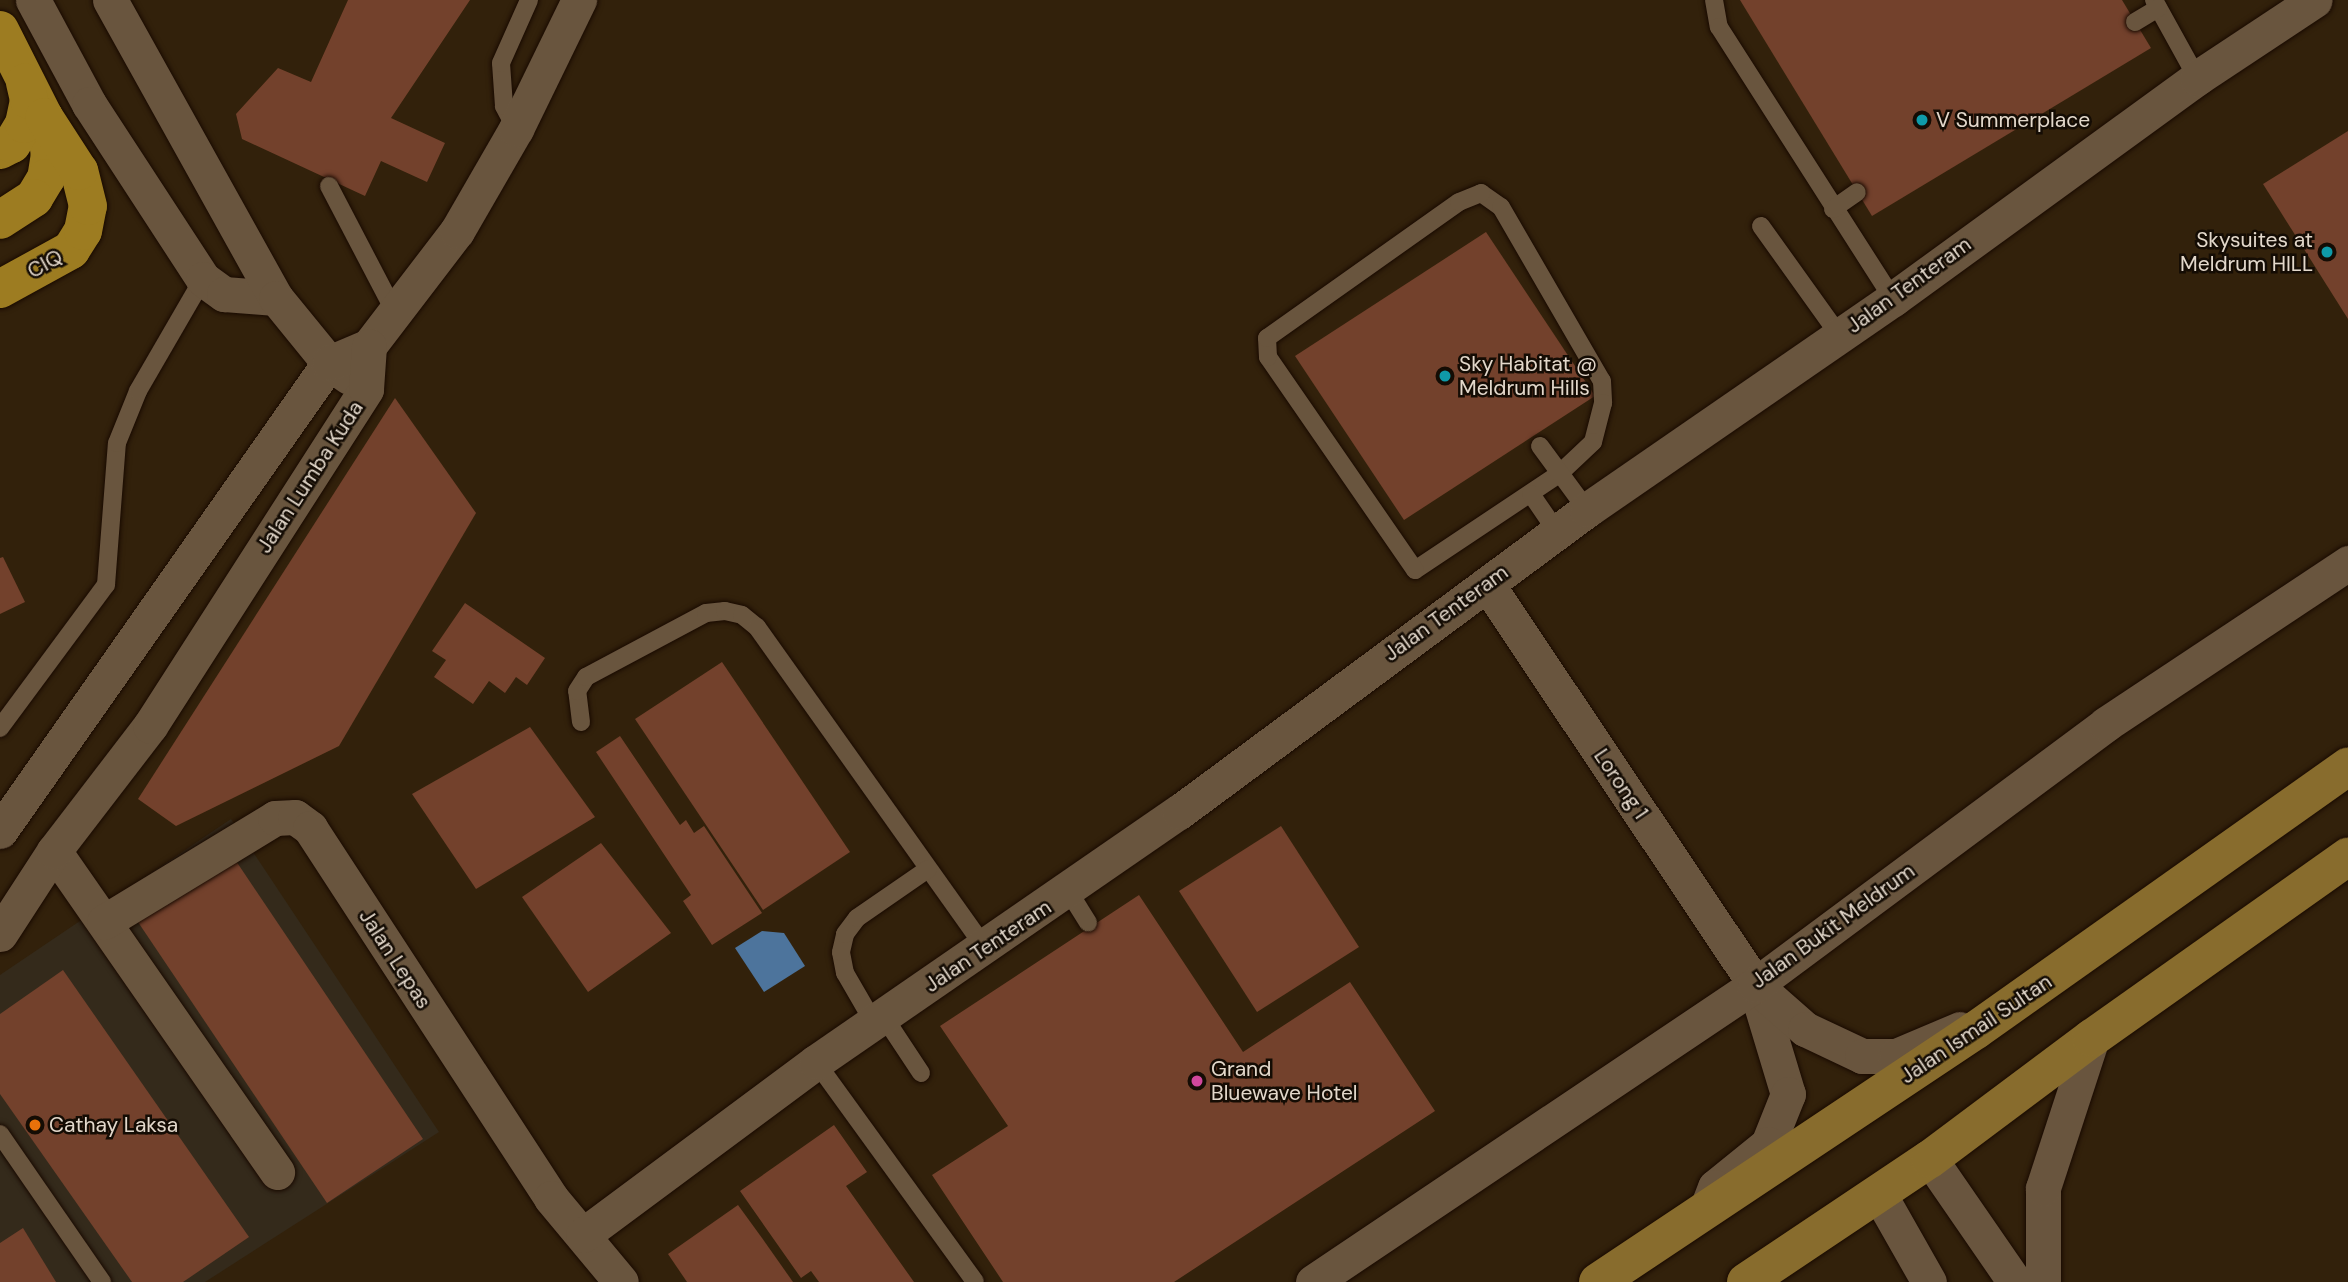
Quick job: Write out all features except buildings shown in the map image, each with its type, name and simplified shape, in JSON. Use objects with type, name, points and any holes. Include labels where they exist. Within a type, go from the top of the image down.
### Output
[{"type":"highway","name":"CIQ","points":[[0,31],[44,117],[79,171],[88,206],[83,231],[71,250],[0,289]]},
{"type":"highway","name":"CIQ","points":[[0,150],[12,144],[24,124],[29,100],[25,79]]},
{"type":"highway","name":"CIQ","points":[[0,220],[34,198],[46,178],[50,154],[44,117]]},
{"type":"main road","name":"Jalan Ismail Sultan","points":[[1598,1282],[1976,1030],[2348,767]]},
{"type":"main road","points":[[1746,1282],[1930,1159],[2092,1038],[2348,858]]},
{"type":"street","points":[[33,0],[89,104],[203,279],[224,293],[276,298]]},
{"type":"street","points":[[110,0],[276,298],[329,363],[366,389]]},
{"type":"street","points":[[0,831],[329,363],[369,346],[457,231],[516,129],[579,0]]},
{"type":"street","name":"Jalan Tenteram","points":[[583,1234],[816,1062],[1069,892],[1587,510],[1892,299],[2197,78],[2315,0]]},
{"type":"street","name":"Jalan Lumba Kuda","points":[[0,934],[54,851],[150,726],[366,389],[369,346]]},
{"type":"street","name":"Jalan Bukit Meldrum","points":[[1313,1282],[1755,985],[2106,724],[2348,563]]},
{"type":"street","name":"Lorong 1","points":[[1487,584],[1755,985],[1805,1029],[1861,1056],[1896,1056],[1959,1029],[1976,1030]]},
{"type":"street","name":"Jalan Lepas","points":[[104,922],[275,818],[295,817],[310,828],[532,1170],[621,1282]]},
{"type":"street","points":[[54,851],[277,1172]]},
{"type":"street","name":"Lorong 1","points":[[1707,1209],[1715,1187],[1768,1144],[1788,1094],[1755,985]]},
{"type":"street","points":[[2043,1282],[2043,1188],[2092,1038]]},
{"type":"street","points":[[1930,1159],[2015,1282]]},
{"type":"street","points":[[1879,1194],[1929,1282]]},
{"type":"lane","points":[[516,129],[504,106],[501,63],[529,0]]},
{"type":"lane","points":[[1714,0],[1719,27],[1892,299]]},
{"type":"lane","points":[[2135,22],[2156,4],[2197,78]]},
{"type":"lane","points":[[329,186],[395,312]]},
{"type":"lane","points":[[1833,209],[1857,192]]},
{"type":"lane","points":[[1481,193],[1501,207],[1602,381],[1593,442],[1559,474],[1531,494],[1415,570],[1268,357],[1267,338],[1460,202],[1481,193]]},
{"type":"lane","points":[[1761,226],[1839,335]]},
{"type":"lane","points":[[0,729],[106,585],[117,443],[138,391],[203,279]]},
{"type":"lane","points":[[1540,446],[1587,510]]},
{"type":"lane","points":[[1531,494],[1557,532]]},
{"type":"lane","points":[[582,722],[577,691],[586,677],[706,613],[725,611],[742,615],[757,627],[985,948]]},
{"type":"lane","points":[[921,1073],[845,973],[841,952],[845,934],[857,918],[928,869]]},
{"type":"lane","points":[[1069,892],[1088,923]]},
{"type":"lane","points":[[816,1062],[975,1282]]},
{"type":"lane","points":[[0,1134],[102,1282]]},
{"type":"shaded area","points":[[231,819],[439,1132],[205,1282],[0,1282],[0,975]]},
{"type":"water","points":[[762,931],[784,933],[805,966],[764,992],[735,948]]},
{"type":"place","name":"V Summerplace","points":[[1922,120]]},
{"type":"place","name":"Skysuites at Meldrum HILL","points":[[2327,252]]},
{"type":"place","name":"Sky Habitat @ Meldrum Hills","points":[[1445,376]]},
{"type":"place","name":"Grand Bluewave Hotel","points":[[1197,1081]]},
{"type":"place","name":"Cathay Laksa","points":[[35,1125]]}]
